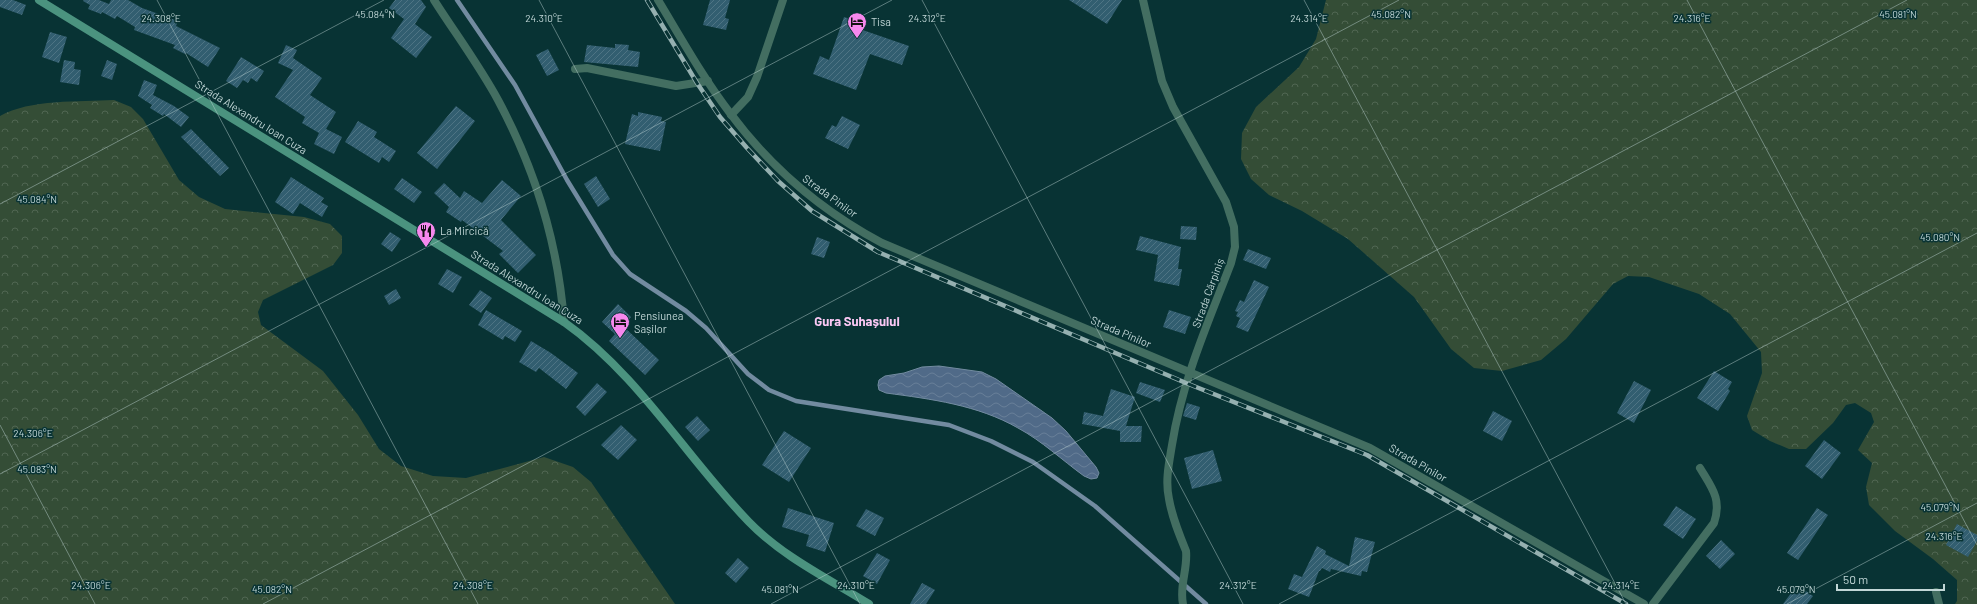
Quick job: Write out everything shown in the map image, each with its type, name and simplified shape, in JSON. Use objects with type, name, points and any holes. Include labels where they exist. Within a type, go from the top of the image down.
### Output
[{"type":"main road","name":"Strada Alexandru Ioan Cuza","points":[[39,0],[588,338],[622,371],[750,523],[790,555],[869,604]]},
{"type":"street","points":[[434,0],[497,99],[528,166],[553,241],[562,290],[564,322]]},
{"type":"street","name":"Strada Pinilor","points":[[658,0],[731,115],[765,155],[800,190],[859,230],[882,243],[1370,448],[1644,604]]},
{"type":"street","points":[[731,115],[748,97],[757,77],[783,0]]},
{"type":"street","name":"Strada Cărpiniș","points":[[1143,0],[1162,81],[1173,107],[1226,202],[1234,227],[1235,247],[1231,264],[1189,373],[1177,415],[1167,481],[1169,499],[1174,518],[1186,551],[1186,568],[1181,595],[1183,604]]},
{"type":"street","points":[[575,69],[594,69],[676,86],[708,81]]},
{"type":"street","points":[[1653,604],[1714,523],[1718,513],[1718,501],[1700,468]]},
{"type":"street","points":[[1936,592],[1939,604]]},
{"type":"green space","points":[[1326,0],[1977,0],[1977,604],[1955,604],[1957,601],[1957,580],[1933,559],[1895,531],[1869,505],[1866,487],[1872,463],[1858,450],[1874,422],[1871,413],[1855,403],[1846,405],[1833,423],[1806,449],[1789,449],[1770,441],[1752,430],[1747,416],[1762,373],[1761,352],[1730,314],[1699,294],[1649,277],[1628,276],[1613,284],[1566,339],[1541,360],[1502,371],[1474,368],[1451,349],[1414,297],[1348,239],[1302,211],[1269,195],[1251,179],[1241,159],[1242,133],[1256,107],[1299,67],[1316,39]]},
{"type":"green space","points":[[114,100],[131,107],[143,119],[179,180],[199,197],[225,209],[304,217],[330,224],[342,236],[342,253],[333,265],[263,300],[258,312],[261,325],[323,371],[358,415],[379,449],[401,466],[433,476],[466,478],[544,457],[573,467],[591,482],[675,604],[0,604],[0,116],[12,111],[40,104],[70,101]]},
{"type":"water","points":[[939,366],[982,372],[996,379],[1052,418],[1066,431],[1096,467],[1099,473],[1097,478],[1091,479],[1084,476],[1027,433],[1003,420],[971,408],[886,393],[879,390],[879,380],[885,376],[904,373],[922,367]]},
{"type":"building","points":[[0,0],[13,0],[26,5],[22,15],[0,7]]},
{"type":"building","points":[[99,0],[109,4],[111,0],[128,0],[142,8],[178,21],[176,26],[220,48],[208,67],[186,53],[185,54],[173,48],[175,45],[134,30],[135,27],[117,16],[115,19],[102,12],[101,14],[88,9],[90,5],[83,1]]},
{"type":"building","points":[[395,0],[421,0],[426,7],[415,24],[432,37],[416,58],[391,38],[404,19],[389,8]]},
{"type":"building","points":[[710,0],[730,0],[725,18],[729,19],[726,30],[703,25]]},
{"type":"building","points":[[1069,0],[1122,0],[1107,24]]},
{"type":"building","points":[[844,17],[856,21],[854,27],[909,46],[902,65],[870,54],[856,90],[813,74],[820,56],[829,60]]},
{"type":"building","points":[[50,32],[67,37],[59,63],[42,57]]},
{"type":"building","points":[[615,44],[629,45],[628,50],[640,52],[638,67],[584,62],[587,45],[615,48]]},
{"type":"building","points":[[286,45],[297,50],[293,58],[322,78],[310,95],[336,112],[326,129],[342,137],[334,154],[314,144],[319,133],[302,123],[305,117],[275,97],[293,70],[278,63]]},
{"type":"building","points":[[548,49],[559,70],[547,76],[536,55]]},
{"type":"building","points":[[241,57],[264,71],[257,82],[251,78],[248,83],[243,80],[237,88],[226,81]]},
{"type":"building","points":[[64,60],[75,62],[74,69],[81,70],[79,85],[60,82]]},
{"type":"building","points":[[107,60],[117,64],[112,80],[101,76]]},
{"type":"building","points":[[144,80],[157,85],[153,95],[174,106],[189,117],[181,127],[164,114],[163,116],[150,108],[152,105],[138,96]]},
{"type":"building","points":[[456,106],[475,121],[437,169],[417,153]]},
{"type":"building","points":[[638,112],[662,117],[661,121],[666,122],[660,151],[625,144],[632,114],[638,116]]},
{"type":"building","points":[[842,116],[860,125],[848,149],[825,138],[832,125],[836,127]]},
{"type":"building","points":[[358,121],[377,132],[374,137],[396,151],[389,162],[382,157],[379,163],[345,142]]},
{"type":"building","points":[[191,129],[229,168],[220,176],[181,137]]},
{"type":"building","points":[[596,176],[610,199],[598,207],[584,184]]},
{"type":"building","points":[[291,177],[324,198],[321,202],[328,206],[322,217],[300,203],[293,214],[275,202]]},
{"type":"building","points":[[402,178],[422,192],[414,203],[394,189]]},
{"type":"building","points":[[502,180],[521,196],[501,220],[536,255],[518,273],[499,254],[503,251],[462,220],[461,222],[446,212],[449,207],[434,193],[444,183],[460,198],[464,191],[482,203]]},
{"type":"building","points":[[1181,226],[1197,227],[1196,240],[1180,239]]},
{"type":"building","points":[[390,232],[401,239],[392,252],[381,244]]},
{"type":"building","points":[[1140,236],[1181,247],[1178,269],[1182,269],[1179,286],[1154,281],[1158,255],[1136,250]]},
{"type":"building","points":[[817,237],[830,242],[824,258],[811,254]]},
{"type":"building","points":[[1248,249],[1271,258],[1266,269],[1243,260]]},
{"type":"building","points":[[447,269],[462,277],[453,293],[438,284]]},
{"type":"building","points":[[1254,280],[1269,287],[1248,332],[1236,327],[1240,318],[1236,316],[1238,312],[1235,311],[1240,300],[1244,302]]},
{"type":"building","points":[[396,289],[401,298],[389,305],[384,296]]},
{"type":"building","points":[[480,290],[492,298],[481,313],[469,305]]},
{"type":"building","points":[[618,304],[631,317],[623,326],[659,360],[645,375],[609,341],[615,334],[602,322]]},
{"type":"building","points":[[486,310],[522,331],[515,342],[505,336],[503,340],[478,325]]},
{"type":"building","points":[[1169,310],[1191,317],[1185,334],[1163,327]]},
{"type":"building","points":[[531,341],[551,353],[578,373],[566,389],[539,368],[536,372],[519,362]]},
{"type":"building","points":[[1714,371],[1732,382],[1728,389],[1730,391],[1718,411],[1697,398]]},
{"type":"building","points":[[1634,381],[1651,390],[1634,423],[1617,413]]},
{"type":"building","points":[[1140,382],[1165,390],[1160,402],[1136,393]]},
{"type":"building","points":[[597,383],[607,392],[585,416],[576,407]]},
{"type":"building","points":[[1111,389],[1135,397],[1126,426],[1142,426],[1141,442],[1120,442],[1120,431],[1082,424],[1084,412],[1103,416]]},
{"type":"building","points":[[1187,403],[1200,407],[1196,420],[1183,416]]},
{"type":"building","points":[[1493,411],[1512,421],[1502,441],[1483,431]]},
{"type":"building","points":[[697,416],[710,430],[698,441],[685,427]]},
{"type":"building","points":[[621,425],[637,440],[618,460],[601,445]]},
{"type":"building","points":[[784,431],[811,448],[789,482],[762,465]]},
{"type":"building","points":[[1824,440],[1841,453],[1822,479],[1805,466]]},
{"type":"building","points":[[1213,450],[1222,481],[1192,489],[1184,458]]},
{"type":"building","points":[[1676,506],[1696,519],[1683,539],[1663,525]]},
{"type":"building","points":[[788,508],[834,523],[825,552],[806,546],[809,535],[782,527]]},
{"type":"building","points":[[1817,508],[1828,515],[1798,560],[1787,553]]},
{"type":"building","points":[[866,509],[884,518],[875,536],[856,526]]},
{"type":"building","points":[[1957,524],[1977,535],[1977,541],[1968,557],[1946,545]]},
{"type":"building","points":[[1355,537],[1375,542],[1367,572],[1362,571],[1361,576],[1331,569],[1330,572],[1322,568],[1319,571],[1309,597],[1288,589],[1294,574],[1302,577],[1317,546],[1326,551],[1325,554],[1349,566]]},
{"type":"building","points":[[1721,540],[1735,554],[1720,569],[1706,556]]},
{"type":"building","points":[[877,553],[890,560],[877,584],[863,576]]},
{"type":"building","points":[[738,558],[749,568],[736,583],[725,573]]},
{"type":"building","points":[[922,583],[935,590],[926,604],[910,604]]},
{"type":"building","points":[[1797,585],[1813,596],[1807,604],[1783,604]]},
{"type":"waterway","points":[[457,0],[515,85],[567,180],[613,255],[630,274],[686,311],[706,328],[748,374],[769,390],[796,401],[949,425],[991,441],[1033,462],[1095,506],[1206,604]]},
{"type":"railway","points":[[647,0],[697,83],[720,117],[747,148],[778,181],[812,211],[878,252],[1186,383],[1367,455],[1626,604]]},
{"type":"place","name":"Tisa","points":[[857,39]]},
{"type":"place","name":"La Mircică","points":[[426,248]]},
{"type":"place","name":"Pensiunea Sașilor","points":[[620,339]]},
{"type":"district","name":"Gura Suhașului","points":[[857,321]]}]
